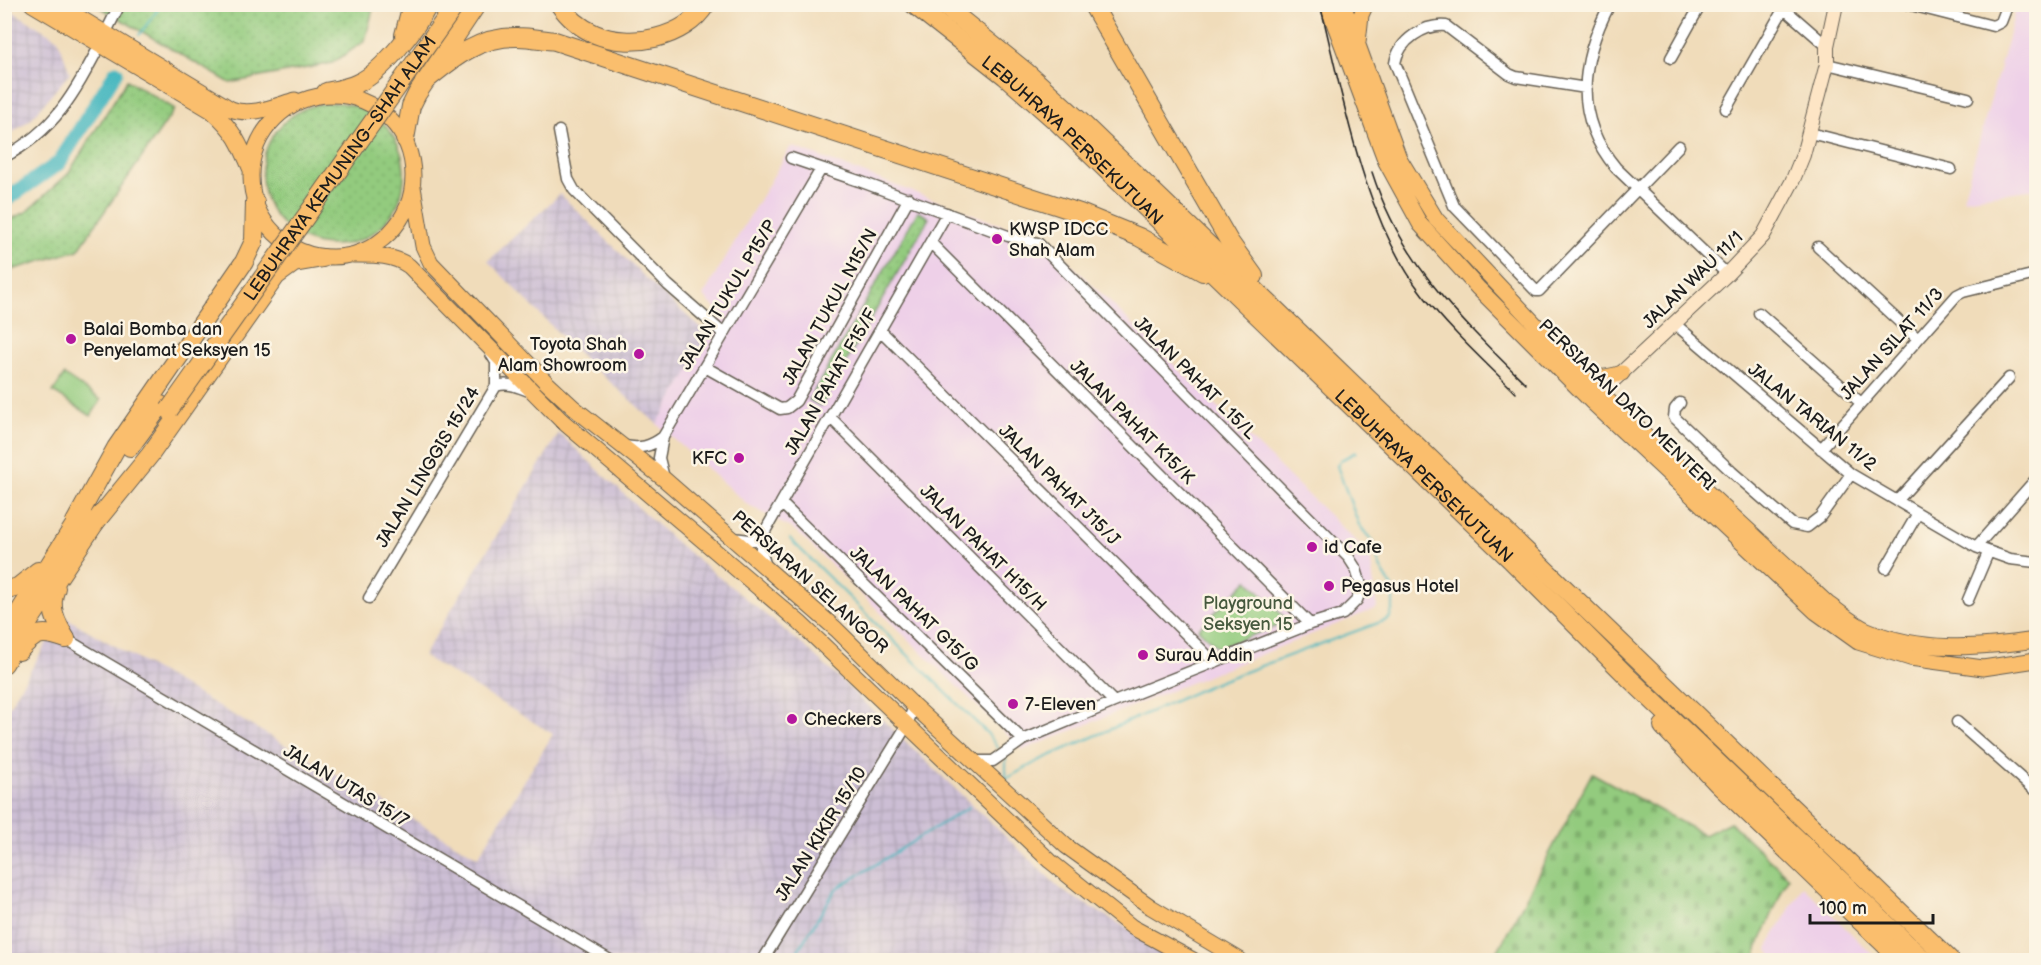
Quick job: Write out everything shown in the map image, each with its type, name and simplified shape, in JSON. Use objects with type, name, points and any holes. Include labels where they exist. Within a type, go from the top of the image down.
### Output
[{"type":"highway","points":[[402,42],[412,4]]},
{"type":"highway","points":[[326,93],[358,83],[382,65],[415,29],[429,4]]},
{"type":"highway","points":[[405,139],[411,106],[424,82],[477,4]]},
{"type":"highway","points":[[560,4],[579,25],[596,35],[621,41],[648,39],[677,29],[706,4]]},
{"type":"highway","name":"LEBUHRAYA PERSEKUTUAN","points":[[913,4],[1005,76],[1058,123],[1511,560],[1629,678],[1924,960]]},
{"type":"highway","name":"LEBUHRAYA PERSEKUTUAN","points":[[942,4],[1025,71],[1279,312],[1950,960]]},
{"type":"highway","points":[[1092,4],[1229,241],[1279,312]]},
{"type":"highway","name":"LEBUHRAYA KEMUNING–SHAH ALAM","points":[[4,666],[58,565],[75,522],[165,408],[451,5]]},
{"type":"highway","points":[[424,82],[466,50],[484,42],[519,37],[555,41],[1080,213],[1139,237],[1228,286]]},
{"type":"highway","points":[[75,522],[116,448],[244,262],[254,241],[255,202]]},
{"type":"highway","points":[[94,524],[150,454],[276,276],[294,264],[323,258]]},
{"type":"highway","name":"LEBUHRAYA KEMUNING–SHAH ALAM","points":[[4,636],[58,565],[94,524],[165,408]]},
{"type":"highway","points":[[4,591],[18,587],[58,565]]},
{"type":"highway","points":[[58,565],[52,598],[53,614],[66,639]]},
{"type":"highway","points":[[4,666],[28,640],[39,633],[66,639]]},
{"type":"highway","points":[[1629,678],[1634,694],[1718,784],[1901,960]]},
{"type":"main road","points":[[32,4],[236,111],[252,112],[295,100],[326,93],[358,97],[386,114],[405,139],[412,162],[413,187],[407,207],[397,225],[376,243],[353,255],[337,259],[323,258],[292,246],[266,224],[255,202],[251,171],[258,148],[267,130],[295,100]]},
{"type":"main road","points":[[57,4],[103,40],[212,111],[228,125],[237,138],[251,171]]},
{"type":"main road","points":[[1357,45],[1361,15],[1366,4]]},
{"type":"main road","name":"PERSIARAN DATO MENTERI","points":[[1334,6],[1357,45],[1400,158],[1436,219],[1600,393],[1828,604],[1865,630],[1914,644],[1990,646],[2037,640]]},
{"type":"main road","name":"PERSIARAN DATO MENTERI","points":[[1334,6],[1386,162],[1420,224],[1478,288],[1599,409],[1816,612],[1858,642],[1910,658],[1983,668],[2036,660]]},
{"type":"main road","name":"PERSIARAN SELANGOR","points":[[413,187],[423,246],[431,263],[574,408],[664,479],[836,628],[914,706],[1065,846],[1151,907],[1240,960]]},
{"type":"main road","name":"PERSIARAN SELANGOR","points":[[353,255],[374,255],[399,260],[409,266],[561,420],[800,623],[1050,861],[1132,927],[1193,960]]},
{"type":"main road","points":[[1565,356],[1596,378],[1603,379],[1622,373]]},
{"type":"main road","points":[[1622,373],[1614,388],[1615,395],[1635,426]]},
{"type":"main road","points":[[1581,391],[1592,395],[1600,393]]},
{"type":"main road","points":[[1599,409],[1597,401],[1600,393]]},
{"type":"main road","points":[[1990,646],[2037,652]]},
{"type":"street","points":[[4,158],[35,138],[65,106],[103,40],[120,4]]},
{"type":"street","points":[[1610,4],[1590,52],[1585,100],[1594,137],[1616,168],[1727,274]]},
{"type":"street","points":[[1671,58],[1701,4]]},
{"type":"street","name":"JALAN WAU 11/1","points":[[1600,393],[1727,274],[1762,236],[1792,182],[1810,133],[1827,64],[1827,46],[1836,4]]},
{"type":"street","points":[[1906,4],[1993,26],[2001,22],[2008,4]]},
{"type":"street","points":[[1726,109],[1782,6],[1827,46]]},
{"type":"street","points":[[1586,88],[1509,74],[1446,26],[1437,26],[1417,33],[1404,45],[1395,59],[1454,206],[1536,291],[1539,291],[1679,146]]},
{"type":"street","points":[[1827,64],[1968,98]]},
{"type":"street","points":[[559,131],[568,179],[574,190],[668,285],[724,334]]},
{"type":"street","points":[[1810,133],[1951,169]]},
{"type":"street","name":"JALAN PAHAT L15/L","points":[[791,158],[909,198],[1008,236],[1038,243],[1349,558],[1356,570],[1361,585],[1357,600],[1343,614],[1310,624],[1023,740],[993,761]]},
{"type":"street","name":"JALAN TUKUL P15/P","points":[[663,437],[821,169]]},
{"type":"street","name":"JALAN TUKUL N15/N","points":[[705,367],[780,410],[796,402],[909,198]]},
{"type":"street","points":[[931,243],[946,213]]},
{"type":"street","name":"JALAN PAHAT F15/F","points":[[761,538],[931,243]]},
{"type":"street","name":"JALAN PAHAT K15/K","points":[[931,243],[1310,624]]},
{"type":"street","points":[[1818,247],[1918,339]]},
{"type":"street","name":"JALAN SILAT 11/3","points":[[1821,449],[1918,339],[1963,292],[2037,274]]},
{"type":"street","points":[[1759,313],[1861,403]]},
{"type":"street","name":"JALAN TARIAN 11/2","points":[[1675,324],[1851,474],[1977,548],[2010,559],[2037,562]]},
{"type":"street","name":"JALAN PAHAT J15/J","points":[[880,330],[1214,662]]},
{"type":"street","points":[[487,345],[496,362],[496,386]]},
{"type":"street","points":[[1897,501],[2009,378]]},
{"type":"street","name":"JALAN LINGGIS 15/24","points":[[369,598],[496,386],[512,384],[532,392]]},
{"type":"street","points":[[1680,403],[1675,409],[1674,417],[1724,465],[1792,524],[1807,528],[1820,517],[1851,474]]},
{"type":"street","name":"JALAN PAHAT H15/H","points":[[830,417],[1114,702]]},
{"type":"street","points":[[622,446],[644,447],[654,444],[663,437]]},
{"type":"street","points":[[663,437],[659,459],[664,479]]},
{"type":"street","points":[[1977,548],[2037,479]]},
{"type":"street","name":"JALAN PAHAT G15/G","points":[[781,502],[1023,740]]},
{"type":"street","points":[[1886,568],[1918,513]]},
{"type":"street","points":[[733,538],[750,540],[761,538],[761,551],[766,566]]},
{"type":"street","points":[[1968,600],[1988,553]]},
{"type":"street","name":"JALAN UTAS 15/7","points":[[66,639],[610,960]]},
{"type":"street","name":"JALAN KIKIR 15/10","points":[[763,960],[907,725],[914,706]]},
{"type":"street","points":[[1957,722],[2037,790]]},
{"type":"street","points":[[975,761],[993,761],[993,777]]},
{"type":"shaded area","points":[[2017,5],[2036,5],[2036,189],[1963,199]]},
{"type":"shaded area","points":[[5,7],[58,39],[70,73],[31,119],[5,138]]},
{"type":"shaded area","points":[[791,146],[1049,243],[1370,555],[1377,608],[1023,750],[796,531],[747,504],[657,424],[722,315],[703,296]]},
{"type":"shaded area","points":[[560,194],[656,288],[703,330],[705,344],[657,424],[582,357],[488,261]]},
{"type":"shaded area","points":[[559,433],[671,538],[809,650],[1063,891],[1182,960],[5,960],[5,713],[63,616],[478,857],[553,734],[423,656]]},
{"type":"shaded area","points":[[1803,886],[1878,960],[1775,960],[1768,950],[1769,944]]},
{"type":"green space","points":[[96,5],[374,5],[365,41],[332,63],[230,83]]},
{"type":"green space","points":[[127,80],[175,109],[78,250],[5,272],[5,222],[26,212],[68,174]]},
{"type":"green space","points":[[333,103],[360,109],[383,124],[398,147],[404,174],[398,201],[383,224],[360,239],[333,245],[306,239],[283,224],[268,201],[262,174],[268,147],[283,124],[306,109]]},
{"type":"green space","points":[[918,211],[929,218],[821,406],[809,400]]},
{"type":"green space","points":[[64,375],[101,400],[91,416],[53,392]]},
{"type":"green space","name":"Playground Seksyen 15","points":[[1248,580],[1285,618],[1286,623],[1218,648],[1198,629]]},
{"type":"green space","points":[[1592,773],[1704,835],[1730,822],[1788,877],[1757,949],[1756,960],[1493,960]]},
{"type":"waterway","points":[[139,35],[162,4]]},
{"type":"waterway","points":[[4,201],[59,163],[116,72]]},
{"type":"waterway","points":[[1006,779],[1038,761],[1220,681],[1389,619],[1393,608],[1393,589],[1380,567],[1373,542],[1359,525],[1337,466],[1341,460],[1356,452]]},
{"type":"waterway","points":[[790,539],[987,733],[998,748]]},
{"type":"waterway","points":[[1006,759],[1006,779]]},
{"type":"waterway","points":[[792,960],[836,889],[969,807]]},
{"type":"tram line","points":[[1320,4],[1347,117],[1384,230],[1402,264],[1422,294],[1456,333],[1516,393]]},
{"type":"tram line","points":[[1372,172],[1384,205],[1416,262],[1456,312],[1526,384]]},
{"type":"place","name":"KWSP IDCC Shah Alam","points":[[997,239]]},
{"type":"place","name":"Balai Bomba dan Penyelamat Seksyen 15","points":[[71,339]]},
{"type":"place","name":"Toyota Shah Alam Showroom","points":[[639,354]]},
{"type":"place","name":"KFC","points":[[739,458]]},
{"type":"place","name":"id Cafe","points":[[1312,547]]},
{"type":"place","name":"Pegasus Hotel","points":[[1329,586]]},
{"type":"place","name":"Surau Addin","points":[[1143,655]]},
{"type":"place","name":"7-Eleven","points":[[1013,704]]},
{"type":"place","name":"Checkers","points":[[792,719]]}]
